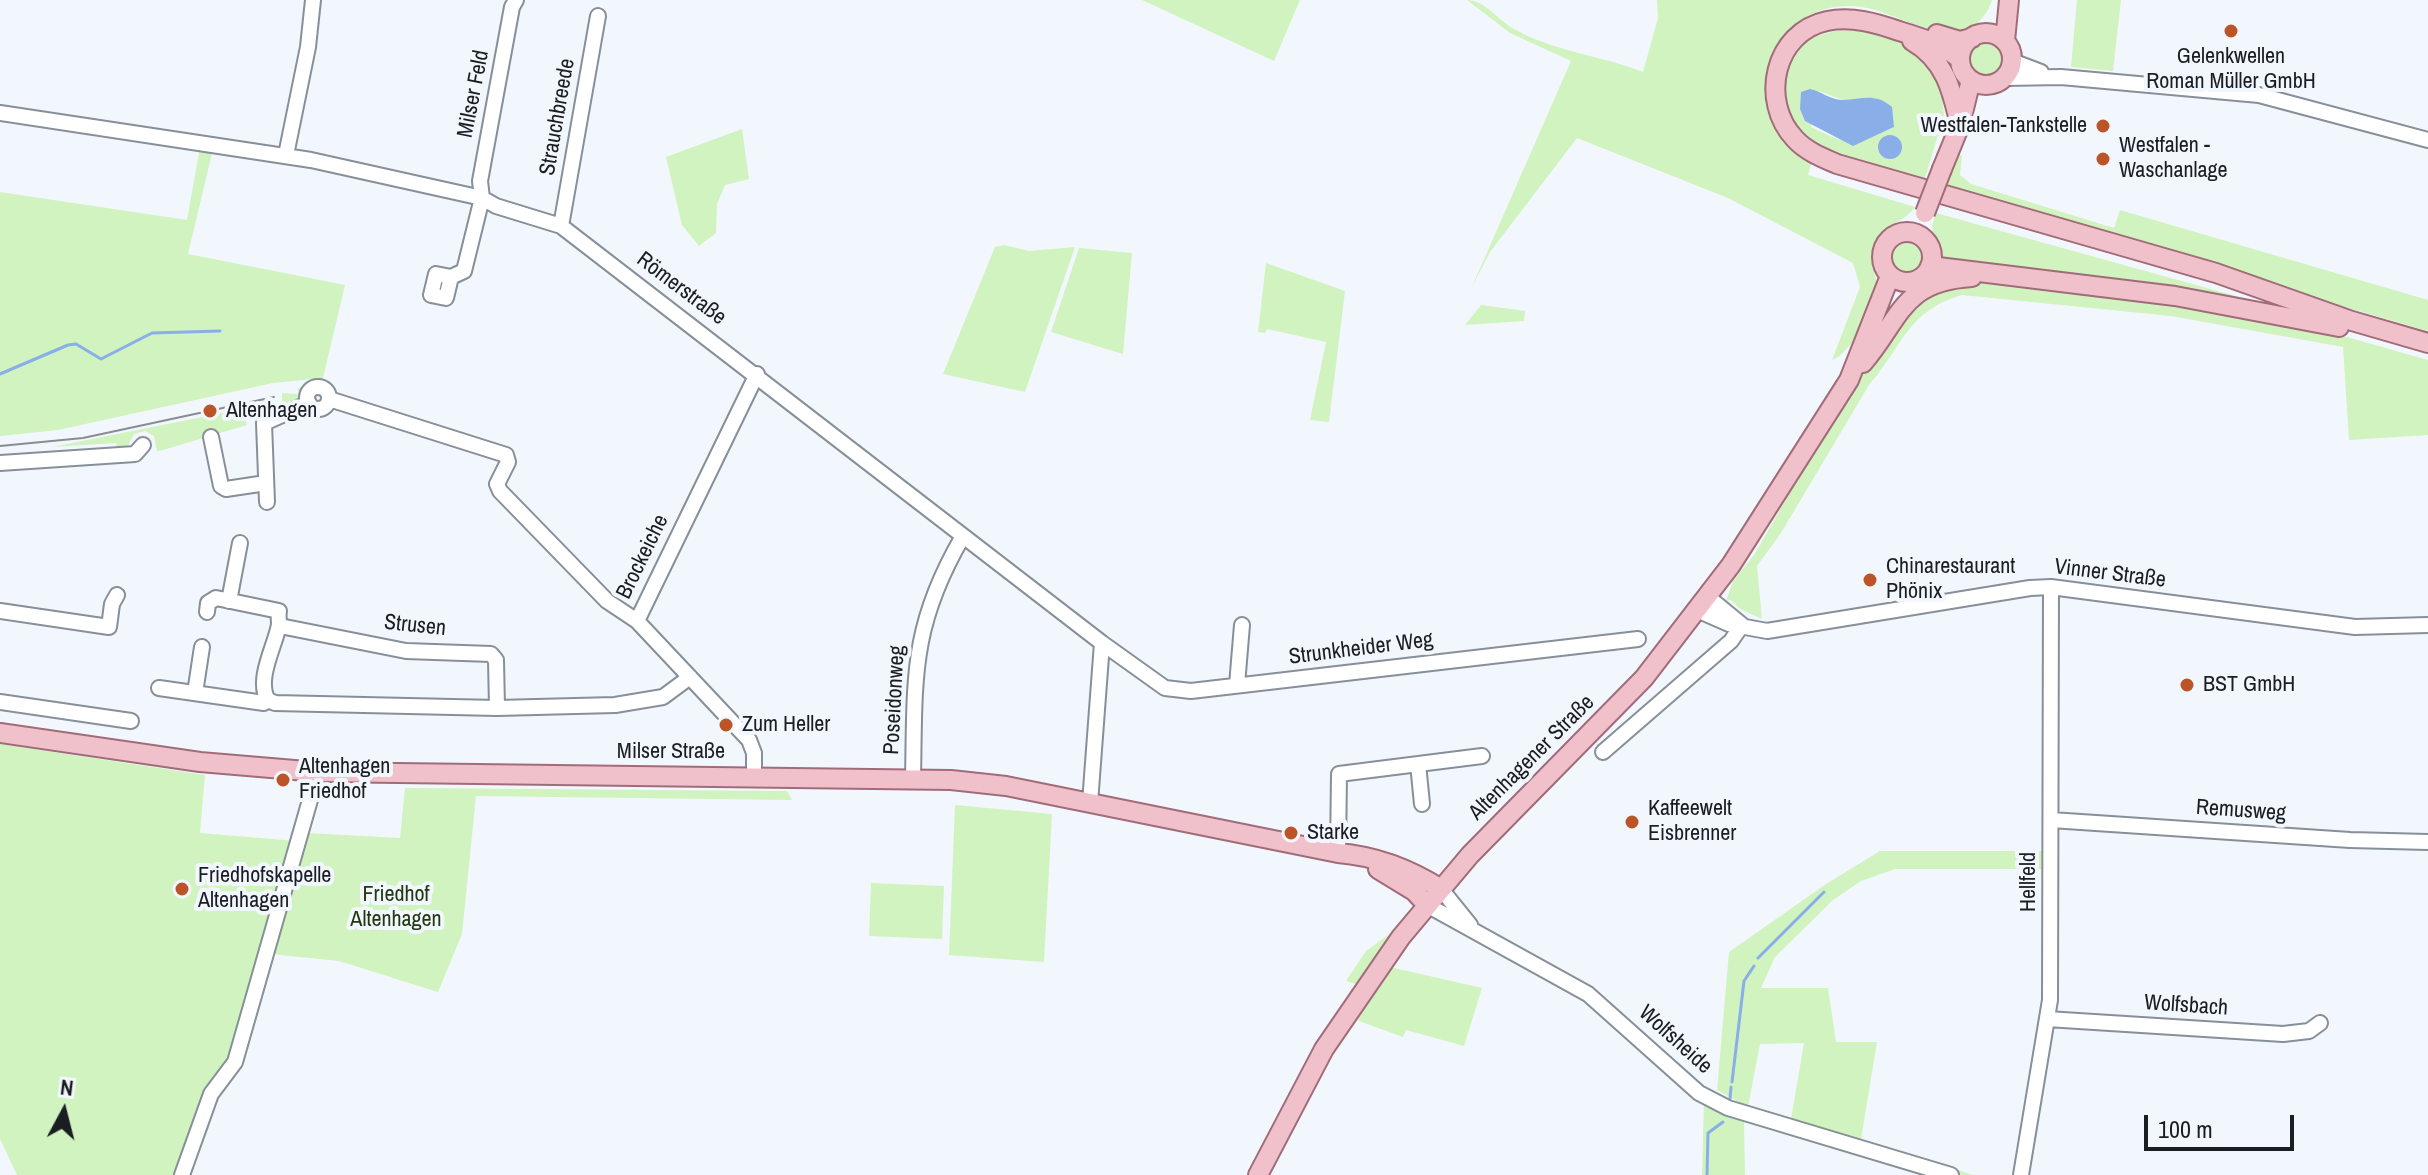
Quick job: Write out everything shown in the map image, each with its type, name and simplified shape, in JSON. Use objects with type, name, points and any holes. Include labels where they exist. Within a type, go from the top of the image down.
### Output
[{"type":"main road","points":[[1960,59],[1988,37],[2008,0]]},
{"type":"main road","points":[[1775,51],[1801,23],[1835,10],[1877,14],[1960,41],[1988,37]]},
{"type":"main road","points":[[1978,82],[1960,59],[1946,48],[1881,24],[1849,18],[1807,27],[1792,39],[1781,56],[1775,76],[1775,98],[1782,122],[1795,139],[1814,154],[2216,273],[2352,321],[2428,343]]},
{"type":"main road","points":[[1881,24],[1919,45],[1940,64],[1953,94],[1960,125]]},
{"type":"main road","points":[[1925,213],[1926,241],[1932,257],[1930,266],[1919,279],[1897,278],[1883,263],[1885,245],[1892,237],[1907,232],[1925,213],[1978,82],[2008,69],[1988,37]]},
{"type":"main road","points":[[1907,232],[1926,241]]},
{"type":"main road","points":[[1930,266],[2244,307],[2428,352]]},
{"type":"main road","points":[[1854,373],[1899,310],[1916,295],[1954,278],[2011,277]]},
{"type":"main road","name":"Altenhagener Straße","points":[[1258,1175],[1336,1028],[1427,905],[1644,678],[1702,604],[1766,514],[1854,373],[1897,278]]},
{"type":"main road","name":"Milser Straße","points":[[0,733],[213,763],[318,772],[913,779],[1006,786],[1338,853],[1367,855],[1396,865],[1441,889]]},
{"type":"main road","name":"Milser Straße","points":[[1338,853],[1397,879],[1427,905]]},
{"type":"street","points":[[286,155],[308,47],[313,0]]},
{"type":"street","name":"Milser Feld","points":[[451,277],[464,271],[482,198],[480,181],[512,7],[516,0]]},
{"type":"street","name":"Strauchbreede","points":[[561,226],[598,16]]},
{"type":"street","points":[[2008,69],[2061,77],[2259,95],[2428,140]]},
{"type":"street","name":"Römerstraße","points":[[0,113],[286,155],[482,198],[496,206],[561,226],[757,374],[1102,643]]},
{"type":"street","name":"Brockeiche","points":[[754,777],[754,753],[749,740],[637,621],[757,374]]},
{"type":"street","points":[[267,502],[264,423],[309,403],[319,409],[329,399],[506,455],[508,462],[497,484],[500,491],[607,601],[637,621]]},
{"type":"street","points":[[211,437],[221,486],[226,489],[266,483]]},
{"type":"street","points":[[0,463],[135,454],[143,445]]},
{"type":"street","name":"Poseidonweg","points":[[913,779],[915,676],[921,633],[934,591],[963,536]]},
{"type":"street","points":[[207,612],[208,603],[216,598],[229,601],[240,543]]},
{"type":"street","name":"Vinner Straße","points":[[1702,604],[1716,620],[1779,630],[2051,587],[2355,627],[2428,625]]},
{"type":"street","name":"Hellfeld","points":[[2021,1175],[2050,1000],[2051,587]]},
{"type":"street","points":[[0,611],[109,627],[112,604],[117,595]]},
{"type":"street","name":"Strusen","points":[[229,601],[279,611],[280,626],[406,651],[491,654],[496,660],[497,708]]},
{"type":"street","points":[[1237,685],[1242,625]]},
{"type":"street","points":[[1603,752],[1731,641],[1742,625]]},
{"type":"street","points":[[268,700],[264,689],[274,636],[280,626]]},
{"type":"street","name":"Strunkheider Weg","points":[[1102,643],[1165,688],[1177,691],[1638,639]]},
{"type":"street","points":[[1090,803],[1102,643]]},
{"type":"street","points":[[195,693],[202,647]]},
{"type":"street","points":[[159,688],[280,704],[589,707],[663,697],[690,677]]},
{"type":"street","points":[[0,702],[131,721]]},
{"type":"street","points":[[1338,853],[1339,774],[1482,756]]},
{"type":"street","points":[[1418,764],[1422,804]]},
{"type":"street","points":[[182,1175],[211,1094],[235,1062],[318,772]]},
{"type":"street","name":"Remusweg","points":[[2051,820],[2350,840],[2428,842]]},
{"type":"street","name":"Wolfsheide","points":[[1441,889],[1476,931]]},
{"type":"street","name":"Wolfsheide","points":[[1427,905],[1588,994],[1699,1093],[1756,1118],[1951,1175]]},
{"type":"street","name":"Wolfsbach","points":[[2047,1019],[2283,1034],[2309,1031],[2320,1023]]},
{"type":"green space","points":[[1142,0],[1300,0],[1274,61]]},
{"type":"green space","points":[[1467,0],[1480,3],[1508,25],[1530,37],[1643,72],[1658,18],[1657,0],[1992,0],[1985,15],[1973,26],[1950,32],[1929,29],[1871,9],[1832,8],[1805,18],[1794,26],[1777,48],[1771,76],[1771,101],[1783,123],[1812,161],[1808,175],[1915,207],[1883,232],[1874,244],[1871,261],[1876,295],[1855,339],[1840,356],[1832,360],[1860,287],[1853,263],[1728,198],[1577,138],[1490,252],[1471,289],[1571,61],[1510,33]]},
{"type":"green space","points":[[2077,0],[2121,0],[2113,71],[2071,67]]},
{"type":"green space","points":[[1846,28],[1869,31],[1905,43],[1932,64],[1946,93],[1942,95],[1944,115],[1923,185],[1848,164],[1795,133],[1780,90],[1789,60],[1809,38]],"holes":[[[1819,91],[1843,100],[1875,98],[1894,127],[1853,142],[1811,127]]]},
{"type":"green space","points":[[1986,40],[1999,46],[2005,59],[1999,72],[1986,78],[1973,72],[1967,59],[1973,46]]},
{"type":"green space","points":[[742,129],[749,179],[725,185],[717,204],[716,233],[699,246],[682,225],[666,157]]},
{"type":"green space","points":[[200,147],[213,149],[188,254],[345,285],[323,378],[273,383],[58,430],[0,436],[0,192],[187,220]]},
{"type":"green space","points":[[1958,154],[1962,156],[1960,175],[1971,184],[2114,228],[2120,210],[2428,300],[2428,331],[1944,191]]},
{"type":"green space","points":[[1936,213],[2243,298],[1937,263],[1932,226]]},
{"type":"green space","points":[[1907,239],[1920,245],[1926,258],[1920,271],[1907,277],[1894,271],[1888,258],[1894,245]]},
{"type":"green space","points":[[1004,245],[1029,251],[1075,247],[1025,392],[943,374],[995,247]]},
{"type":"green space","points":[[1079,248],[1132,253],[1123,354],[1051,332]]},
{"type":"green space","points":[[1266,263],[1345,291],[1329,422],[1310,420],[1326,342],[1267,329],[1265,333],[1258,332]]},
{"type":"green space","points":[[1985,281],[2181,305],[2301,324],[2428,360],[2428,435],[2349,440],[2343,347],[2171,316],[1962,295],[1929,310],[1908,331],[1869,385],[1781,533],[1757,566],[1762,619],[1740,609],[1731,600],[1726,601],[1733,581],[1754,555],[1848,392],[1852,392],[1853,385],[1910,303],[1960,282]]},
{"type":"green space","points":[[1481,305],[1525,311],[1524,321],[1465,325]]},
{"type":"green space","points":[[307,386],[302,400],[282,411],[282,393],[298,394],[298,388]]},
{"type":"green space","points":[[277,402],[244,415],[247,425],[163,450],[157,451],[154,436],[145,431],[134,434],[127,448],[117,451],[116,443],[52,447]]},
{"type":"green space","name":"Friedhof Altenhagen","points":[[0,744],[205,775],[200,833],[297,841],[230,1063],[175,1175],[17,1175],[0,1139]]},
{"type":"green space","name":"Friedhof Altenhagen","points":[[405,788],[787,791],[792,800],[476,796],[462,934],[438,992],[339,961],[271,954],[308,833],[400,838]]},
{"type":"green space","points":[[955,805],[1052,814],[1044,962],[949,955]]},
{"type":"green space","points":[[1880,851],[2044,851],[2044,869],[1895,869],[1861,881],[1833,900],[1775,957],[1761,988],[1828,988],[1836,1042],[1877,1042],[1861,1139],[1856,1142],[1787,1123],[1791,1119],[1804,1043],[1760,1044],[1748,1107],[1717,1090],[1729,952],[1826,884]]},
{"type":"green space","points":[[871,883],[944,886],[942,939],[869,936]]},
{"type":"green space","points":[[1391,933],[1356,984],[1346,981],[1366,951]]},
{"type":"green space","points":[[1390,967],[1482,988],[1464,1046],[1406,1030],[1403,1037],[1359,1021],[1357,1013]]},
{"type":"green space","points":[[1704,1101],[1917,1170],[1744,1122],[1745,1175],[1702,1175]]},
{"type":"green space","points":[[1868,1141],[1973,1175],[1960,1175],[1868,1145]]},
{"type":"water","points":[[1810,89],[1838,100],[1868,98],[1886,102],[1892,107],[1894,127],[1853,146],[1805,121],[1800,109],[1801,92]]},
{"type":"water","points":[[1890,135],[1901,142],[1902,147],[1895,158],[1890,159],[1879,152],[1878,147],[1885,136]]},
{"type":"waterway","points":[[0,374],[68,345],[76,344],[101,359],[152,333],[220,331]]},
{"type":"waterway","name":"Wolfsbach","points":[[1758,958],[1824,892]]},
{"type":"waterway","name":"Wolfsbach","points":[[1732,1082],[1744,981],[1754,966]]},
{"type":"waterway","name":"Wolfsbach","points":[[1730,1099],[1731,1087]]},
{"type":"waterway","name":"Wolfsbach","points":[[1707,1175],[1708,1133],[1723,1122]]},
{"type":"tram line","points":[[0,446],[83,438],[274,397]]},
{"type":"place","name":"Gelenkwellen Roman Müller GmbH","points":[[2231,31]]},
{"type":"place","name":"Westfalen-Tankstelle","points":[[2103,126]]},
{"type":"place","name":"Westfalen - Waschanlage","points":[[2103,159]]},
{"type":"place","name":"Altenhagen","points":[[210,411]]},
{"type":"place","name":"Chinarestaurant Phönix","points":[[1870,580]]},
{"type":"place","name":"BST GmbH","points":[[2187,685]]},
{"type":"place","name":"Zum Heller","points":[[726,725]]},
{"type":"place","name":"Altenhagen Friedhof","points":[[283,780]]},
{"type":"place","name":"Kaffeewelt Eisbrenner","points":[[1632,822]]},
{"type":"place","name":"Starke","points":[[1291,833]]},
{"type":"place","name":"Friedhofskapelle Altenhagen","points":[[182,889]]}]
